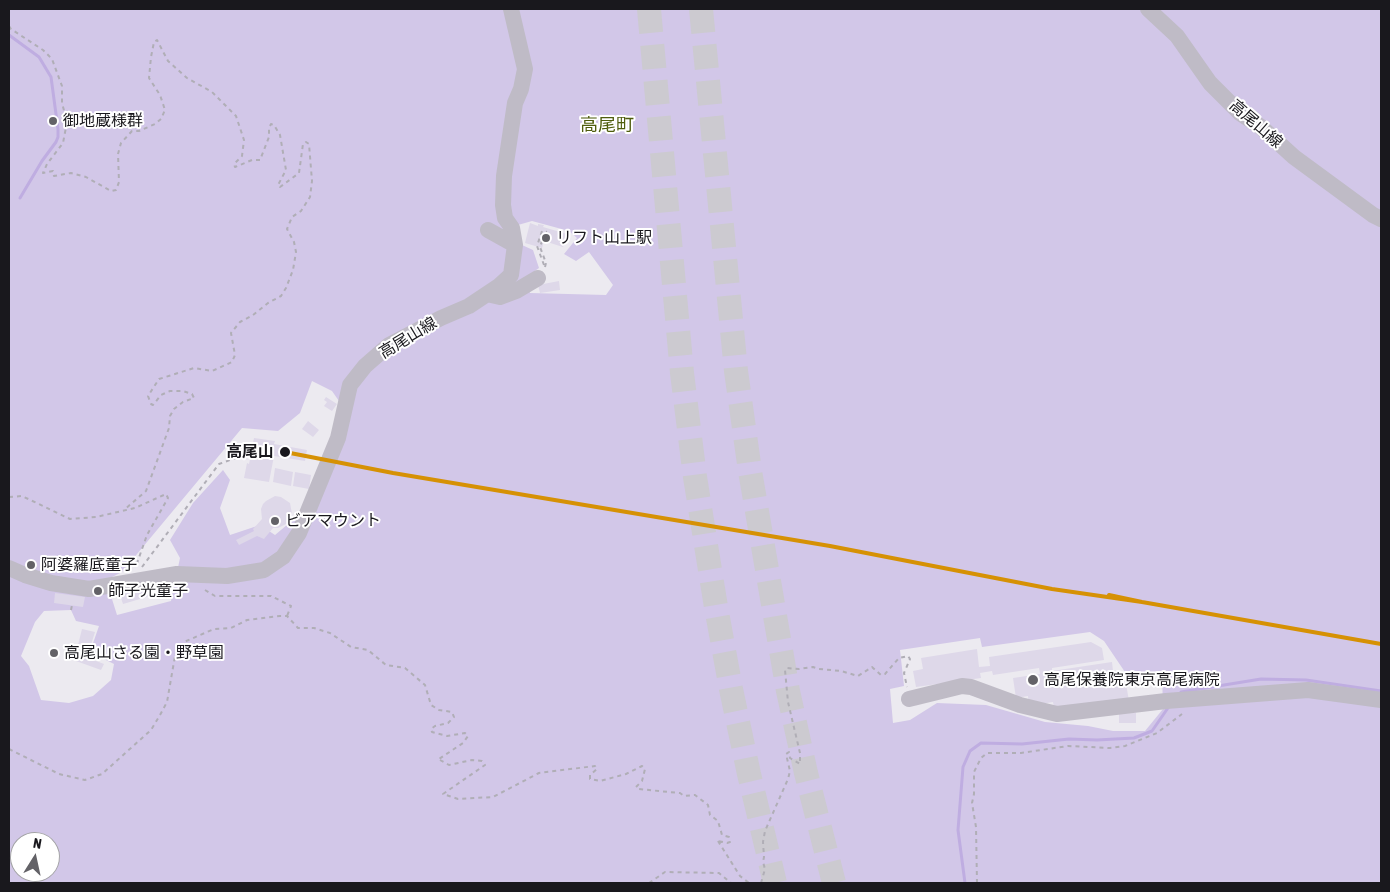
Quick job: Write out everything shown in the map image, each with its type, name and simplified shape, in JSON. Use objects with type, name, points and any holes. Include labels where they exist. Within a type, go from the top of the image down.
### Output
[{"type":"street","name":"高尾山線","points":[[9,568],[51,583],[89,589],[132,580],[177,574],[227,576],[264,570],[283,557],[299,533],[338,438],[350,386],[365,366],[389,346],[441,318],[469,306],[500,286],[512,275],[515,245],[512,228],[505,218],[503,205],[504,176],[515,103],[521,89],[525,69],[512,9]]},
{"type":"street","name":"高尾山線","points":[[1148,9],[1177,36],[1210,83],[1240,113],[1261,127],[1294,157],[1381,220]]},
{"type":"street","points":[[488,230],[515,245]]},
{"type":"street","points":[[487,294],[500,297],[516,291],[542,268]]},
{"type":"street","points":[[909,699],[962,686],[971,687],[1020,705],[1057,714],[1171,700],[1308,690],[1381,700]]},
{"type":"path","points":[[9,26],[43,50],[52,59],[62,86],[62,102],[67,122],[63,143],[46,164],[43,173],[53,171],[54,176],[71,173],[86,177],[111,190],[116,190],[119,182],[118,154],[121,142],[132,131],[139,131],[156,124],[161,119],[165,110],[160,95],[149,78],[152,50],[154,42],[157,40],[168,61],[187,78],[212,92],[236,116],[244,140],[242,156],[234,164],[235,167],[252,160],[260,160],[269,137],[269,128],[271,124],[274,125],[280,135],[286,170],[278,185],[280,187],[299,173],[303,144],[306,142],[309,144],[312,181],[310,197],[301,210],[292,217],[287,228],[294,242],[296,252],[293,270],[286,288],[281,296],[268,303],[254,315],[240,322],[231,333],[235,355],[232,362],[212,371],[194,368],[159,379],[148,396],[151,404],[161,395],[170,391],[183,391],[192,394],[194,398],[182,402],[174,409],[170,416],[169,428],[146,491],[124,510]]},
{"type":"path","points":[[542,268],[538,246],[542,231],[547,232]]},
{"type":"path","points":[[542,268],[540,247],[543,238],[545,238]]},
{"type":"path","points":[[132,580],[219,464],[252,452]]},
{"type":"path","points":[[9,497],[22,496],[70,519],[96,517],[135,508],[166,494],[168,498],[147,535],[138,559]]},
{"type":"path","points":[[204,589],[216,596],[271,596],[292,606],[288,616]]},
{"type":"path","points":[[71,610],[72,605]]},
{"type":"path","points":[[9,749],[59,774],[85,780],[102,774],[151,730],[167,702],[175,656],[184,642],[214,630],[231,628],[247,620],[288,616]]},
{"type":"path","points":[[288,616],[298,628],[314,628],[330,633],[352,647],[368,650],[386,665],[405,668],[425,685],[431,705],[439,710],[452,712],[454,717],[448,724],[435,726],[431,729],[432,732],[447,736],[465,733],[468,736],[463,743],[438,759],[449,765],[472,760],[482,761],[485,765],[443,794],[458,799],[493,797],[539,773],[596,766],[597,768],[590,775],[590,779],[600,781],[620,776],[642,766],[645,769],[642,781],[636,787],[638,789],[680,793],[684,796],[695,795],[708,805],[710,816],[718,821],[722,834],[728,837],[730,842],[727,844],[718,841],[719,844],[740,876],[749,883]]},
{"type":"path","points":[[761,883],[765,869],[763,842],[765,831],[788,780],[790,770],[786,754],[789,752],[790,758],[800,764],[788,702],[785,670],[787,668],[813,667],[858,676],[872,667],[881,675],[885,674],[899,658],[908,656],[910,659],[904,672]]},
{"type":"path","points":[[977,883],[976,826],[972,803],[974,772],[980,758],[987,753],[1021,753],[1068,746],[1110,748],[1125,746],[1157,733],[1202,699]]},
{"type":"path","points":[[649,883],[665,872],[718,873],[731,883]]},
{"type":"shaded area","points":[[9,9],[1381,9],[1381,883],[9,883]],"holes":[[[532,221],[569,231],[577,238],[564,254],[576,261],[589,252],[613,285],[606,295],[530,293],[526,277],[539,268],[533,250],[522,245],[518,225]],[[312,381],[332,391],[348,414],[300,514],[275,535],[260,525],[230,535],[220,508],[230,480],[223,470],[193,503],[170,540],[180,558],[171,601],[117,615],[106,580],[122,572],[242,428],[278,431],[300,413]],[[71,610],[76,621],[99,626],[90,652],[114,664],[111,680],[93,696],[69,703],[41,700],[29,666],[21,656],[35,622],[44,611]],[[1090,632],[1104,641],[1127,675],[1162,672],[1163,709],[1145,731],[1113,731],[1088,726],[1045,722],[986,705],[937,703],[910,720],[893,723],[890,689],[904,686],[900,650],[980,638],[982,647]]]},
{"type":"building","name":"リフト山上駅","points":[[530,223],[538,226],[538,224],[544,225],[543,227],[567,234],[563,247],[544,241],[542,248],[525,243]]},
{"type":"building","points":[[559,281],[560,290],[540,293],[538,285]]},
{"type":"building","points":[[326,397],[337,404],[332,411],[324,406],[327,402],[324,400]]},
{"type":"building","points":[[308,421],[319,430],[313,437],[302,429]]},
{"type":"building","points":[[254,438],[275,441],[274,444],[307,450],[305,461],[274,456],[269,482],[244,478]]},
{"type":"building","points":[[275,468],[293,472],[291,486],[273,482]]},
{"type":"building","points":[[295,472],[311,475],[309,489],[293,486]]},
{"type":"building","name":"ビアマウント","points":[[275,496],[281,497],[290,503],[292,514],[288,523],[278,528],[273,528],[264,539],[257,536],[239,545],[236,540],[254,531],[253,529],[262,519],[261,509],[263,504]]},
{"type":"building","points":[[153,583],[157,594],[123,604],[119,592]]},
{"type":"building","points":[[55,593],[85,597],[83,607],[54,603]]},
{"type":"building","points":[[82,629],[95,632],[90,648],[78,645]]},
{"type":"building","points":[[1091,642],[1102,648],[1104,660],[1052,668],[1052,671],[1112,662],[1114,680],[1125,678],[1129,701],[1054,707],[1053,702],[1029,706],[1028,696],[1016,698],[1013,678],[1040,674],[1039,668],[993,675],[992,671],[980,673],[981,678],[916,687],[913,671],[923,669],[921,658],[977,649],[979,667],[990,666],[989,657]]},
{"type":"building","points":[[78,654],[104,664],[101,670],[76,661]]},
{"type":"building","points":[[1119,711],[1136,713],[1136,723],[1119,723]]},
{"type":"waterway","points":[[9,35],[39,57],[51,77],[58,129],[56,142],[42,161],[20,198]]},
{"type":"waterway","points":[[1181,692],[1261,679],[1306,680],[1381,691]]},
{"type":"waterway","points":[[965,883],[958,830],[963,767],[970,751],[981,743],[1022,744],[1069,739],[1134,738],[1152,731],[1170,705]]},
{"type":"tunnel","points":[[649,9],[682,373],[695,477],[731,689],[775,883]]},
{"type":"tunnel","points":[[701,9],[736,371],[750,471],[788,691],[806,773],[834,883]]},
{"type":"transit line","points":[[285,452],[393,473],[830,546],[1052,589],[1142,602]]},
{"type":"transit line","points":[[1109,595],[1381,644]]},
{"type":"place","name":"御地蔵様群","points":[[53,121]]},
{"type":"place","name":"リフト山上駅","points":[[546,238]]},
{"type":"place","name":"高尾山","points":[[285,452]]},
{"type":"place","name":"ビアマウント","points":[[275,521]]},
{"type":"place","name":"阿婆羅底童子","points":[[31,565]]},
{"type":"place","name":"師子光童子","points":[[98,591]]},
{"type":"place","name":"高尾山さる園・野草園","points":[[54,653]]},
{"type":"place","name":"高尾保養院東京高尾病院","points":[[1033,680]]},
{"type":"district","name":"高尾町","points":[[607,125]]}]
